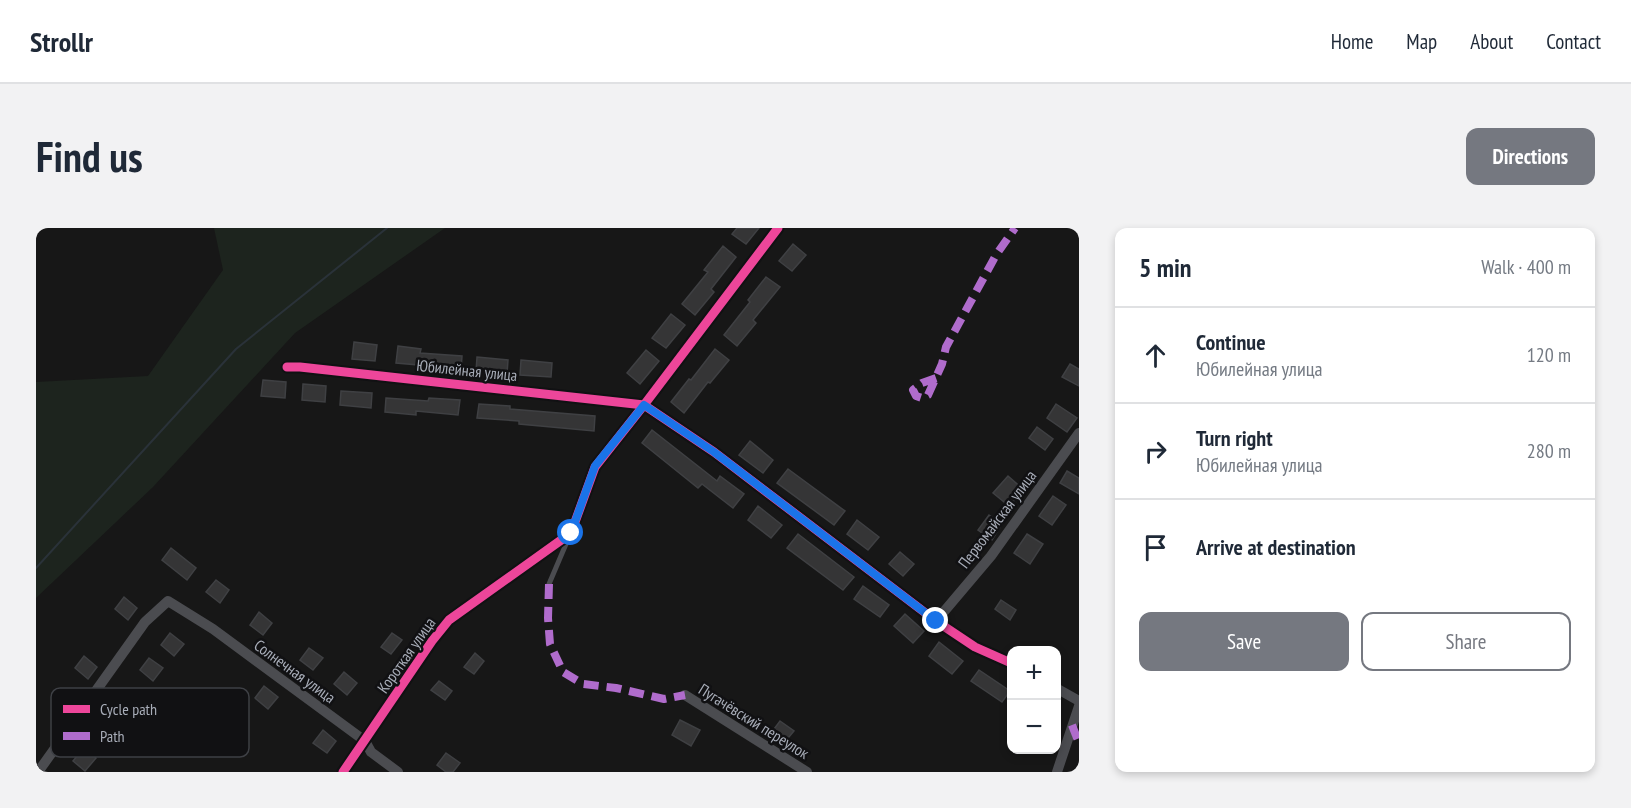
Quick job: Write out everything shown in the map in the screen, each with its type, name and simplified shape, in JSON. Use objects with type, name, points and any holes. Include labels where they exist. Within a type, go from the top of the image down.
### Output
[{"type":"street","points":[[571,533],[595,466],[778,228]]},
{"type":"street","name":"Юбилейная улица","points":[[287,367],[644,405],[714,452],[936,621],[975,647],[1007,661]]},
{"type":"street","name":"Первомайская улица","points":[[936,621],[991,556],[1079,433]]},
{"type":"street","name":"Короткая улица","points":[[343,772],[432,641],[449,620],[571,533]]},
{"type":"street","name":"Солнечная улица","points":[[98,688],[145,622],[168,601],[213,629],[365,741],[371,752],[398,772]]},
{"type":"street","points":[[1061,691],[1079,701]]},
{"type":"street","name":"Пугачёвский переулок","points":[[684,695],[807,772]]},
{"type":"street","points":[[1057,772],[1079,706]]},
{"type":"street","name":"Солнечная улица","points":[[38,772],[51,754]]},
{"type":"lane","points":[[549,584],[571,533]]},
{"type":"shaded area","points":[[214,228],[445,228],[295,333],[153,487],[36,598],[36,382],[148,376],[223,270]]},
{"type":"building","points":[[737,228],[759,228],[746,244],[732,234]]},
{"type":"building","points":[[793,244],[806,255],[792,271],[779,261]]},
{"type":"building","points":[[723,246],[736,257],[711,289],[714,292],[695,315],[682,304],[708,272],[704,270]]},
{"type":"building","points":[[766,277],[780,287],[753,320],[756,323],[737,346],[724,335]]},
{"type":"building","points":[[671,314],[685,325],[666,348],[652,338]]},
{"type":"building","points":[[354,342],[377,345],[375,361],[352,359]]},
{"type":"building","points":[[398,346],[421,349],[420,353],[462,356],[461,371],[396,363]]},
{"type":"building","points":[[715,349],[729,360],[684,413],[671,402]]},
{"type":"building","points":[[646,350],[659,361],[640,384],[627,373]]},
{"type":"building","points":[[477,357],[508,360],[507,374],[476,372]]},
{"type":"building","points":[[521,360],[552,363],[551,377],[520,375]]},
{"type":"building","points":[[1070,364],[1079,369],[1079,386],[1062,377]]},
{"type":"building","points":[[263,380],[286,382],[285,398],[261,396]]},
{"type":"building","points":[[303,384],[326,386],[325,402],[302,400]]},
{"type":"building","points":[[341,391],[372,393],[371,408],[340,405]]},
{"type":"building","points":[[386,398],[428,401],[429,398],[460,400],[458,415],[416,411],[416,415],[385,412]]},
{"type":"building","points":[[479,404],[595,416],[594,431],[477,418]]},
{"type":"building","points":[[1056,404],[1077,418],[1067,432],[1047,418]]},
{"type":"building","points":[[1037,427],[1053,439],[1045,450],[1029,438]]},
{"type":"building","points":[[652,430],[717,481],[720,476],[744,494],[733,508],[702,484],[698,488],[642,443]]},
{"type":"building","points":[[750,441],[773,460],[763,473],[739,455]]},
{"type":"building","points":[[788,469],[845,511],[834,525],[777,483]]},
{"type":"building","points":[[1067,471],[1079,478],[1079,494],[1060,483]]},
{"type":"building","points":[[1008,476],[1024,490],[1009,506],[993,493]]},
{"type":"building","points":[[1053,496],[1066,505],[1052,525],[1039,516]]},
{"type":"building","points":[[758,506],[782,525],[771,538],[748,520]]},
{"type":"building","points":[[989,515],[1002,524],[992,540],[978,530]]},
{"type":"building","points":[[857,520],[879,537],[868,550],[847,534]]},
{"type":"building","points":[[798,534],[854,577],[843,590],[787,548]]},
{"type":"building","points":[[1027,534],[1043,544],[1030,564],[1014,553]]},
{"type":"building","points":[[171,548],[196,568],[187,580],[162,560]]},
{"type":"building","points":[[900,552],[914,564],[903,576],[889,564]]},
{"type":"building","points":[[216,580],[229,590],[220,603],[206,592]]},
{"type":"building","points":[[863,586],[889,605],[880,617],[854,599]]},
{"type":"building","points":[[124,597],[137,608],[128,620],[115,609]]},
{"type":"building","points":[[1001,600],[1016,610],[1010,620],[995,609]]},
{"type":"building","points":[[259,612],[272,623],[263,635],[250,625]]},
{"type":"building","points":[[905,614],[924,631],[913,643],[894,626]]},
{"type":"building","points":[[170,633],[184,644],[174,656],[161,645]]},
{"type":"building","points":[[392,633],[402,640],[391,654],[381,647]]},
{"type":"building","points":[[939,642],[963,661],[952,674],[929,656]]},
{"type":"building","points":[[309,648],[323,658],[313,670],[300,660]]},
{"type":"building","points":[[475,653],[484,661],[474,674],[464,667]]},
{"type":"building","points":[[84,656],[97,667],[88,679],[75,668]]},
{"type":"building","points":[[149,658],[163,668],[153,681],[140,670]]},
{"type":"building","points":[[979,670],[1007,689],[1007,695],[1002,702],[971,681]]},
{"type":"building","points":[[344,672],[357,683],[347,695],[334,684]]},
{"type":"building","points":[[439,681],[452,691],[445,700],[431,690]]},
{"type":"building","points":[[264,686],[278,697],[268,709],[255,698]]},
{"type":"building","points":[[680,720],[700,730],[691,746],[672,735]]},
{"type":"building","points":[[780,721],[794,731],[784,743],[771,733]]},
{"type":"building","points":[[323,730],[336,741],[327,753],[313,743]]},
{"type":"building","points":[[446,753],[460,763],[453,772],[446,772],[437,765]]},
{"type":"building","points":[[76,757],[96,758],[85,771],[73,761]]},
{"type":"waterway","points":[[36,568],[236,349],[387,228]]},
{"type":"marked path","points":[[936,378],[922,383],[913,390],[916,396],[922,398],[928,395],[942,364],[946,347],[996,255],[1015,228]]},
{"type":"marked path","points":[[549,584],[550,644],[563,672],[583,684],[616,688],[664,699],[685,695]]},
{"type":"marked path","points":[[1072,725],[1079,743]]},
{"type":"cycle path","points":[[343,772],[432,641],[449,620],[571,533],[595,467],[778,228]]},
{"type":"cycle path","points":[[287,367],[644,405],[714,452],[936,621],[975,647],[1007,661]]},
{"type":"route","points":[[571,533],[595,466],[644,405],[714,452],[936,621]]}]
